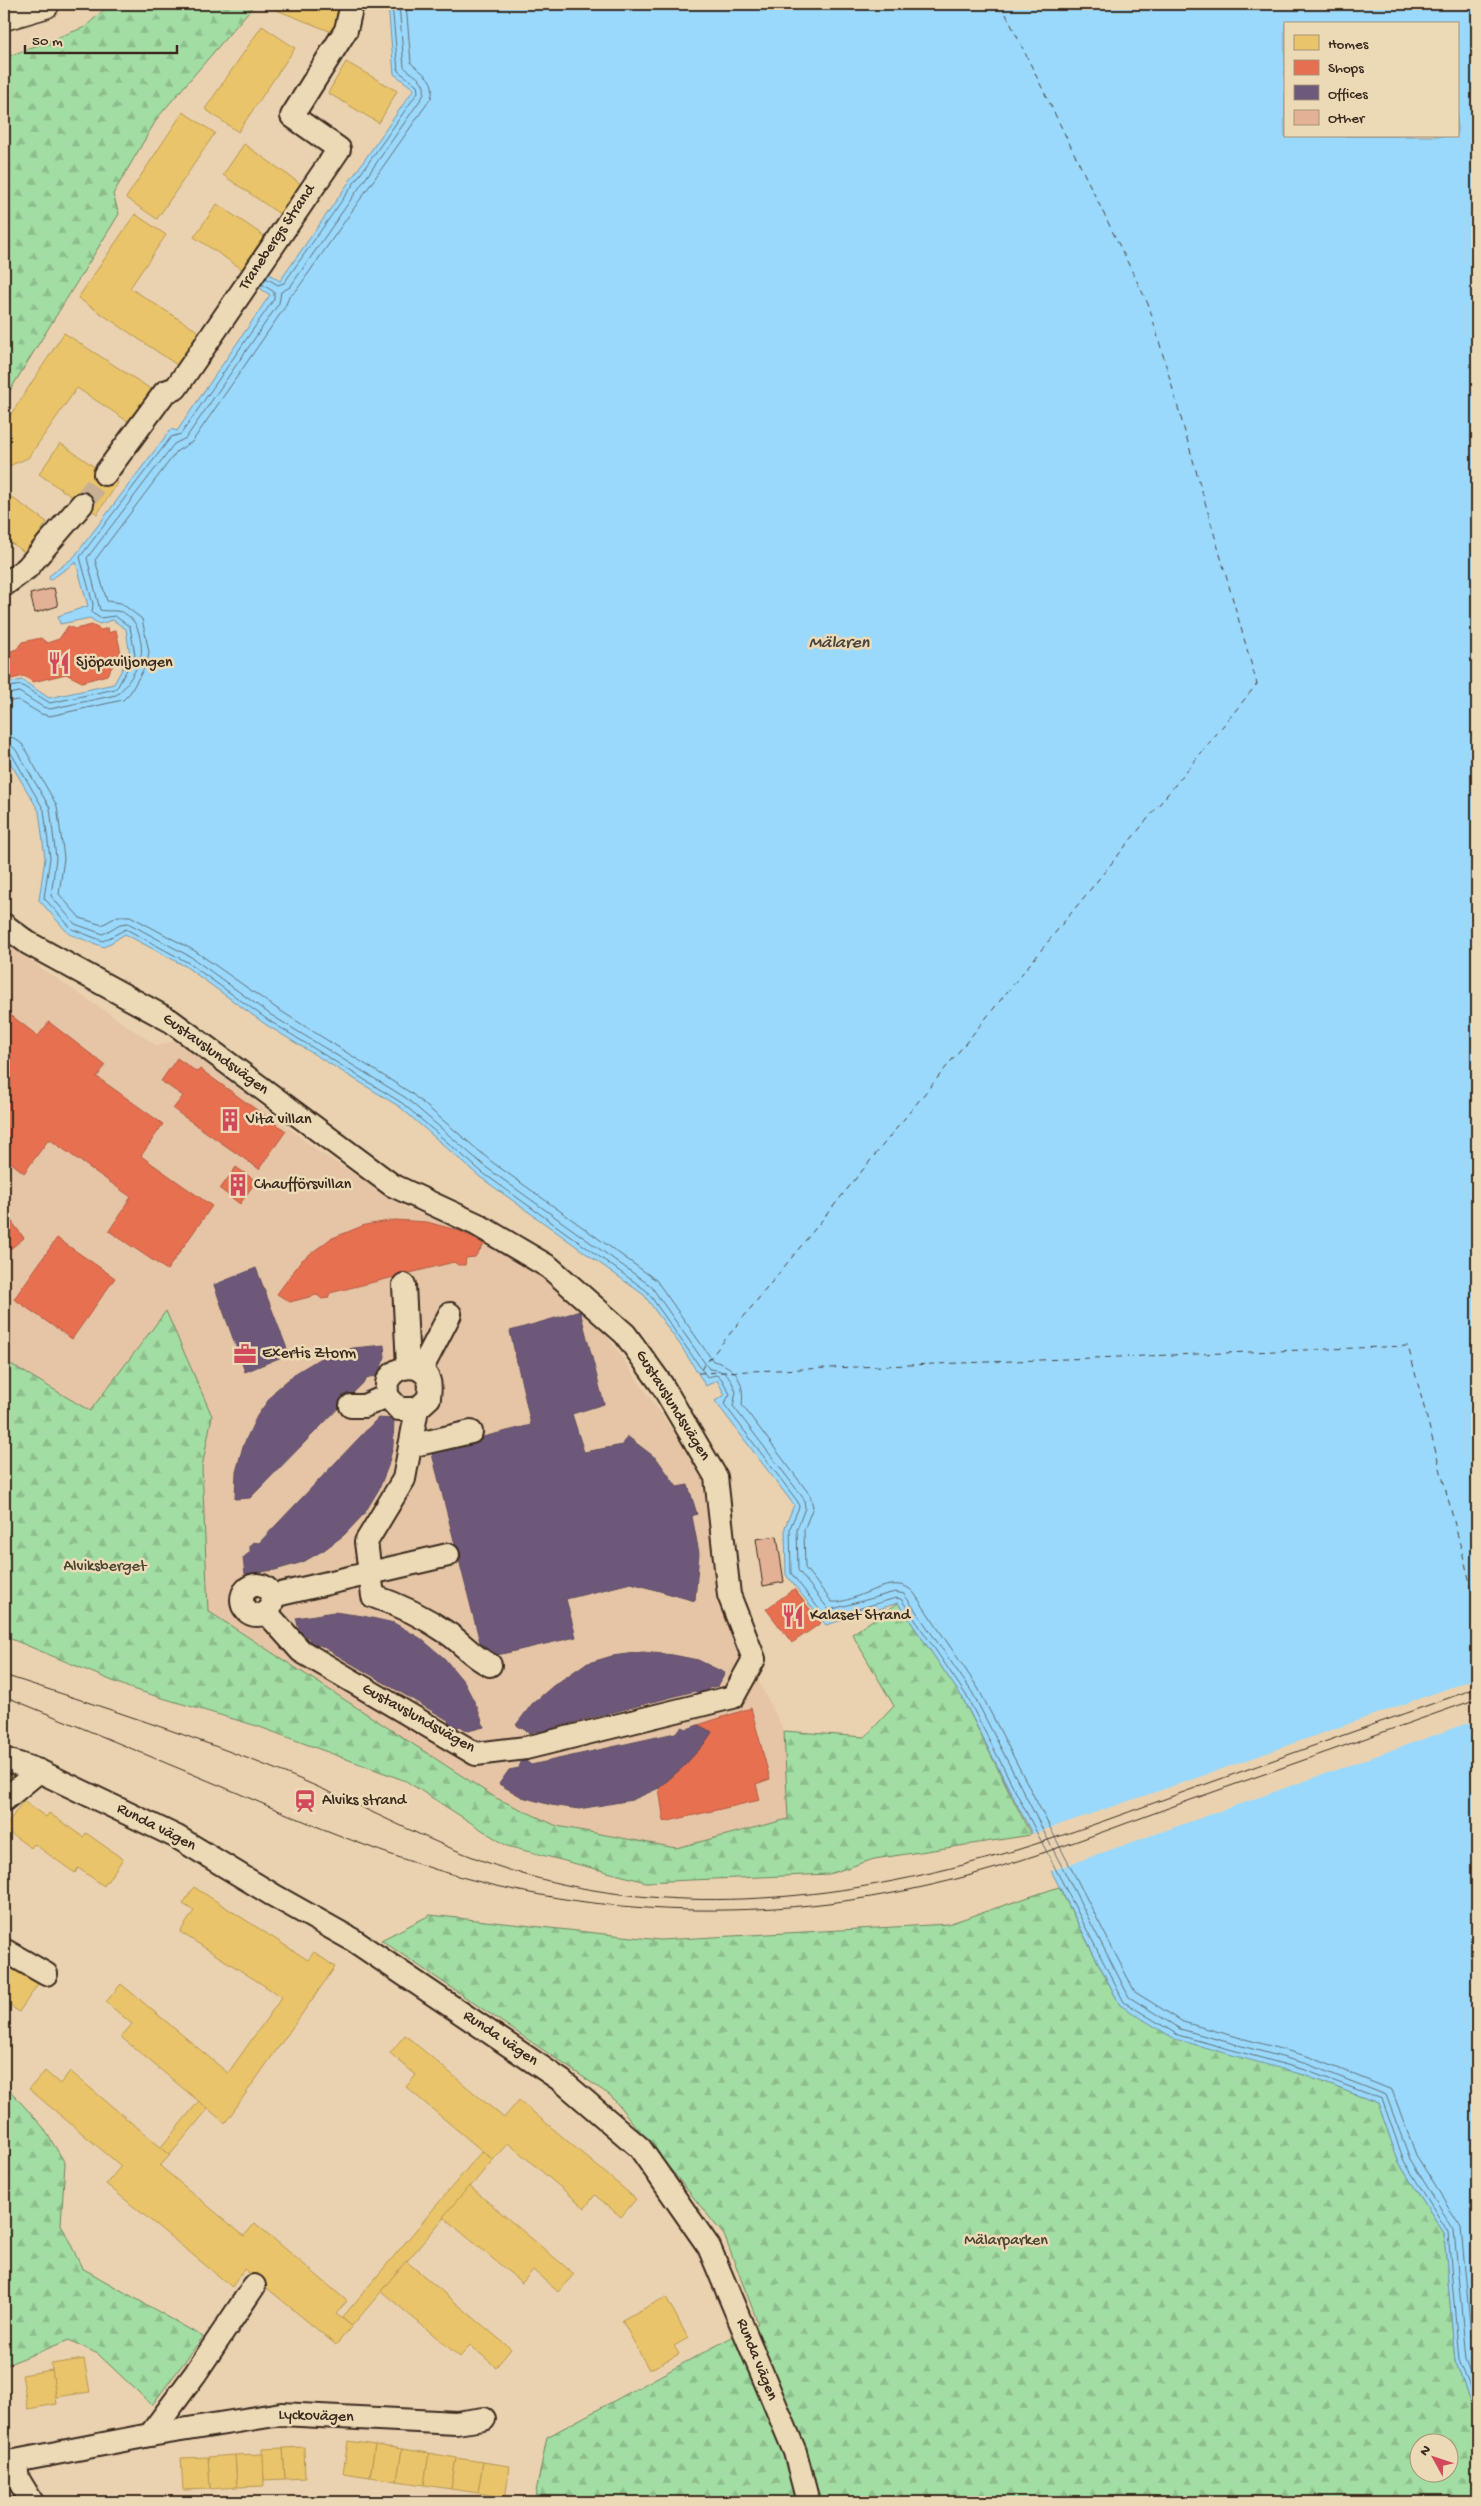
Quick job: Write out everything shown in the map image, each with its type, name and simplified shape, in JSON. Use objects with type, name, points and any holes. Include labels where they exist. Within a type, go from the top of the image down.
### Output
[{"type":"main road","points":[[4,16],[45,4]]},
{"type":"street","name":"Tranebergs Strand","points":[[105,474],[165,392],[176,388],[339,149],[292,116],[346,30],[352,4]]},
{"type":"street","points":[[4,585],[26,568],[82,504]]},
{"type":"street","name":"Gustavslundsvägen","points":[[4,925],[28,943],[170,1021],[392,1185],[476,1224],[549,1267],[625,1334],[662,1385],[716,1477],[729,1595],[754,1659],[733,1698],[526,1748],[476,1754],[300,1651],[269,1604],[369,1572]]},
{"type":"street","points":[[404,1285],[415,1368],[429,1381],[429,1398],[417,1409],[404,1479],[366,1542],[373,1596],[409,1608],[448,1633],[474,1658],[490,1664]]},
{"type":"street","points":[[415,1368],[450,1314]]},
{"type":"street","points":[[415,1368],[396,1370],[387,1381],[387,1396],[399,1409],[417,1409]]},
{"type":"street","points":[[351,1406],[364,1406],[387,1396]]},
{"type":"street","points":[[410,1446],[471,1432]]},
{"type":"street","points":[[369,1572],[448,1555]]},
{"type":"street","name":"Runda vägen","points":[[4,1759],[39,1771],[177,1837],[273,1895],[353,1940],[562,2081],[640,2148],[709,2247],[795,2452],[808,2502]]},
{"type":"street","points":[[4,1800],[39,1771]]},
{"type":"street","points":[[4,1950],[46,1974]]},
{"type":"street","points":[[150,2435],[195,2374],[254,2286]]},
{"type":"street","name":"Lyckovägen","points":[[9,2461],[150,2435],[281,2414],[456,2423],[484,2419]]},
{"type":"street","points":[[9,2461],[32,2502]]},
{"type":"shaded area","name":"Alviks strand","points":[[4,943],[157,1046],[177,1040],[318,1151],[408,1209],[462,1228],[550,1278],[598,1323],[708,1481],[725,1616],[784,1731],[788,1819],[676,1848],[557,1826],[496,1798],[208,1611],[202,1467],[212,1416],[166,1311],[90,1412],[4,1360]]},
{"type":"green space","points":[[110,4],[255,4],[158,117],[113,194],[119,214],[4,400],[4,58],[85,27]]},
{"type":"green space","name":"Alviksberget","points":[[166,1311],[212,1416],[202,1467],[208,1611],[496,1798],[557,1826],[676,1848],[788,1819],[784,1731],[865,1737],[894,1706],[852,1634],[898,1603],[962,1697],[1031,1835],[874,1859],[829,1874],[646,1882],[507,1846],[406,1781],[257,1726],[132,1689],[4,1636],[4,1360],[90,1411]]},
{"type":"green space","name":"Mälarparken","points":[[1059,1887],[1120,2005],[1378,2103],[1399,2163],[1444,2233],[1455,2361],[1477,2418],[1477,2502],[534,2502],[547,2437],[758,2323],[724,2235],[611,2096],[381,1940],[430,1915],[660,1940],[948,1924]]},
{"type":"green space","points":[[4,2084],[43,2127],[65,2163],[61,2224],[82,2268],[203,2337],[152,2405],[98,2354],[69,2340],[4,2366]]},
{"type":"water","name":"Mälaren","points":[[388,4],[1477,4],[1477,2418],[1455,2361],[1444,2233],[1399,2163],[1378,2103],[1304,2075],[1175,2039],[1120,2005],[962,1697],[898,1603],[826,1625],[786,1575],[785,1527],[794,1505],[715,1401],[725,1395],[717,1380],[706,1386],[681,1346],[644,1295],[480,1177],[400,1107],[265,1024],[185,966],[125,934],[104,947],[69,934],[39,900],[45,858],[39,811],[4,752],[4,684],[22,680],[49,698],[114,684],[130,655],[126,629],[113,620],[99,624],[90,618],[60,624],[58,616],[88,606],[76,562],[50,580],[49,576],[74,557],[171,429],[177,431],[270,295],[254,284],[263,270],[280,281],[414,89],[394,74]]},
{"type":"pier","points":[[1477,1678],[1477,1720],[1048,1872],[1029,1835],[1191,1780]]},
{"type":"building: Homes","points":[[275,4],[343,4],[332,32],[274,9]]},
{"type":"building: Homes","points":[[262,26],[295,48],[238,132],[205,109]]},
{"type":"building: Homes","points":[[346,62],[397,91],[379,123],[328,93]]},
{"type":"building: Homes","points":[[183,112],[215,133],[157,219],[126,198]]},
{"type":"building: Homes","points":[[244,144],[305,187],[284,217],[223,175]]},
{"type":"building: Homes","points":[[217,204],[270,240],[248,273],[194,237]]},
{"type":"building: Homes","points":[[135,214],[166,235],[130,288],[199,332],[177,365],[78,298]]},
{"type":"building: Homes","points":[[64,333],[154,391],[132,424],[77,388],[28,458],[4,468],[4,425]]},
{"type":"building: Homes","points":[[60,443],[118,483],[97,514],[39,474]]},
{"type":"building: Homes","points":[[4,492],[47,522],[26,553],[4,538]]},
{"type":"building: Homes","points":[[23,1801],[46,1817],[49,1813],[83,1837],[86,1833],[123,1859],[104,1886],[78,1868],[75,1873],[34,1844],[31,1848],[4,1829]]},
{"type":"building: Homes","points":[[194,1887],[308,1960],[314,1952],[335,1967],[225,2123],[121,2037],[132,2024],[106,2002],[121,1984],[228,2073],[282,1997],[180,1932],[194,1911],[183,1904]]},
{"type":"building: Homes","points":[[4,1960],[38,1984],[19,2012],[4,2001]]},
{"type":"building: Homes","points":[[405,2035],[504,2118],[519,2100],[636,2199],[621,2217],[595,2195],[585,2208],[508,2143],[493,2160],[406,2087],[416,2075],[390,2053]]},
{"type":"building: Homes","points":[[45,2071],[60,2084],[70,2071],[170,2155],[160,2166],[244,2236],[255,2223],[347,2301],[336,2314],[352,2326],[336,2345],[244,2269],[232,2287],[106,2184],[121,2166],[29,2089]]},
{"type":"building: Homes","points":[[199,2101],[208,2109],[170,2155],[161,2147]]},
{"type":"building: Homes","points":[[482,2151],[493,2160],[352,2326],[342,2318]]},
{"type":"building: Homes","points":[[469,2186],[574,2274],[558,2292],[533,2270],[522,2283],[443,2217]]},
{"type":"building: Homes","points":[[406,2261],[511,2349],[496,2367],[470,2345],[460,2357],[381,2291]]},
{"type":"building: Homes","points":[[666,2297],[688,2338],[674,2346],[679,2354],[649,2370],[622,2320]]},
{"type":"building: Homes","points":[[84,2359],[90,2392],[56,2397],[51,2364]]},
{"type":"building: Homes","points":[[52,2370],[57,2404],[28,2409],[22,2375]]},
{"type":"building: Homes","points":[[348,2441],[375,2445],[370,2477],[343,2473]]},
{"type":"building: Homes","points":[[375,2445],[402,2449],[397,2481],[370,2477]]},
{"type":"building: Homes","points":[[304,2447],[305,2478],[285,2479],[283,2448]]},
{"type":"building: Homes","points":[[283,2448],[285,2479],[264,2480],[262,2449]]},
{"type":"building: Homes","points":[[402,2449],[429,2453],[424,2485],[397,2481]]},
{"type":"building: Homes","points":[[429,2453],[456,2458],[451,2489],[424,2485]]},
{"type":"building: Homes","points":[[263,2454],[264,2486],[237,2487],[235,2455]]},
{"type":"building: Homes","points":[[235,2455],[237,2487],[210,2489],[208,2457]]},
{"type":"building: Homes","points":[[208,2457],[210,2489],[183,2490],[181,2458]]},
{"type":"building: Homes","points":[[456,2458],[483,2462],[478,2493],[451,2489]]},
{"type":"building: Homes","points":[[483,2462],[510,2466],[505,2498],[478,2493]]},
{"type":"building: Shops","name":"Sjöpaviljongen","points":[[92,625],[101,630],[108,628],[109,633],[116,630],[121,653],[107,675],[82,682],[66,674],[33,682],[24,676],[4,681],[4,653],[17,649],[22,642],[41,638],[47,643],[59,639],[68,626],[75,629]]},
{"type":"building: Shops","points":[[4,1010],[38,1036],[49,1022],[105,1065],[97,1077],[163,1124],[141,1156],[212,1206],[167,1270],[109,1231],[131,1197],[49,1139],[24,1173],[4,1157]]},
{"type":"building: Shops","name":"Vita villan","points":[[177,1058],[197,1072],[200,1069],[286,1131],[259,1169],[173,1109],[183,1096],[161,1081]]},
{"type":"building: Shops","name":"Chaufförsvillan","points":[[236,1167],[256,1181],[240,1204],[220,1189]]},
{"type":"building: Shops","points":[[4,1211],[24,1238],[4,1254]]},
{"type":"building: Shops","points":[[395,1220],[427,1222],[460,1231],[484,1244],[475,1257],[466,1258],[465,1265],[458,1265],[454,1262],[330,1293],[328,1298],[322,1299],[317,1295],[290,1302],[277,1294],[302,1260],[330,1239],[365,1225]]},
{"type":"building: Shops","points":[[57,1238],[115,1278],[72,1339],[14,1299]]},
{"type":"building: Shops","name":"Kalaset Strand","points":[[794,1589],[821,1623],[792,1643],[766,1609]]},
{"type":"building: Shops","points":[[751,1708],[770,1779],[756,1784],[760,1800],[664,1822],[659,1788],[684,1766],[712,1732],[698,1725]]},
{"type":"building: Offices","points":[[256,1268],[289,1354],[245,1372],[214,1285]]},
{"type":"building: Offices","points":[[580,1311],[604,1404],[572,1414],[584,1452],[623,1445],[627,1436],[657,1459],[677,1487],[688,1485],[697,1514],[692,1516],[699,1553],[695,1601],[631,1583],[566,1599],[576,1637],[484,1658],[431,1450],[531,1425],[510,1331]]},
{"type":"building: Offices","points":[[384,1345],[385,1357],[377,1376],[369,1377],[250,1498],[235,1499],[236,1472],[243,1446],[257,1416],[275,1391],[296,1373],[319,1359],[353,1348]]},
{"type":"building: Offices","points":[[378,1418],[394,1419],[393,1446],[379,1489],[364,1514],[344,1535],[324,1550],[303,1562],[275,1570],[245,1574],[243,1558],[250,1552],[250,1546],[253,1542],[259,1543]]},
{"type":"building: Offices","points":[[334,1612],[394,1623],[420,1638],[444,1658],[464,1682],[477,1707],[484,1727],[468,1731],[460,1726],[455,1729],[450,1726],[448,1720],[320,1645],[311,1646],[309,1638],[300,1633],[296,1618]]},
{"type":"building: Offices","points":[[643,1652],[698,1660],[725,1673],[718,1686],[709,1688],[706,1693],[699,1694],[695,1691],[552,1728],[548,1733],[538,1731],[530,1733],[516,1725],[532,1704],[553,1686],[585,1664],[612,1656]]},
{"type":"building: Offices","points":[[698,1725],[712,1732],[705,1743],[684,1766],[659,1788],[632,1800],[579,1809],[551,1805],[522,1797],[499,1784],[509,1770],[519,1768],[521,1762],[526,1761],[531,1765],[675,1733],[682,1727],[687,1729]]},
{"type":"building: Other","points":[[54,588],[58,606],[35,613],[30,594]]},
{"type":"building: Other","points":[[777,1536],[784,1582],[763,1586],[756,1539]]},
{"type":"ferry route","points":[[1001,4],[1149,306],[1257,684],[698,1373],[1408,1346],[1477,1609]]},
{"type":"tunnel","points":[[82,504],[105,474]]},
{"type":"tram line","points":[[4,1675],[148,1722],[255,1761],[290,1775],[436,1842],[526,1875],[579,1888],[634,1896],[689,1899],[744,1899],[800,1895],[910,1878],[963,1865],[1075,1831],[1477,1688]]},
{"type":"tram line","points":[[4,1696],[323,1829],[379,1851],[436,1870],[527,1892],[589,1902],[652,1908],[715,1910],[778,1908],[841,1901],[903,1891],[964,1877],[1048,1851],[1477,1699]]},
{"type":"place","name":"Sjöpaviljongen","points":[[59,663]]},
{"type":"place","name":"Vita villan","points":[[230,1120]]},
{"type":"place","name":"Chaufförsvillan","points":[[238,1185]]},
{"type":"place","name":"Exertis Ztorm","points":[[245,1354]]},
{"type":"place","name":"Kalaset Strand","points":[[793,1616]]},
{"type":"place","name":"Alviks strand","points":[[305,1801]]}]
